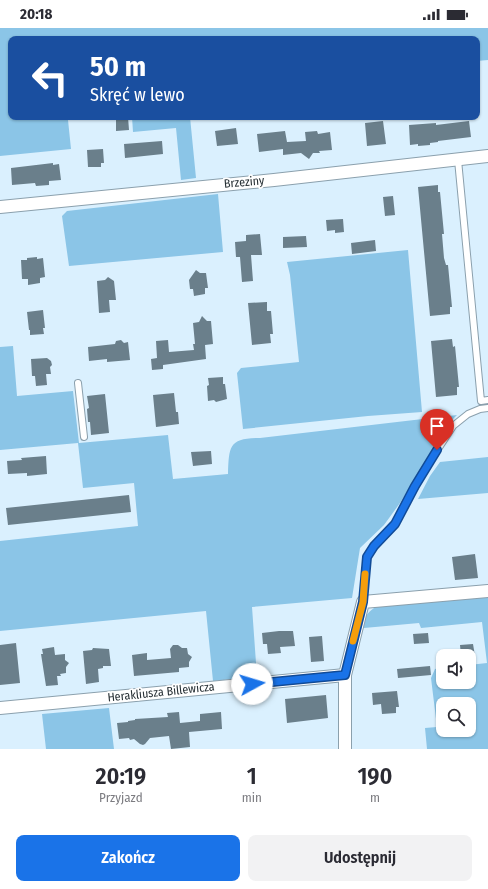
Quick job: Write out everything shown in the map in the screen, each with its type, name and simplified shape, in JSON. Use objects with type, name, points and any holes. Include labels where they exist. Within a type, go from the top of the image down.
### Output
[{"type":"street","name":"Brzeziny","points":[[0,207],[488,156]]},
{"type":"street","points":[[345,749],[345,675],[363,602],[488,591]]},
{"type":"street","name":"Herakliusza Billewicza","points":[[0,708],[345,675]]},
{"type":"lane","points":[[458,160],[481,401],[488,400]]},
{"type":"lane","points":[[78,383],[84,437]]},
{"type":"lane","points":[[363,602],[367,557],[374,546],[395,524],[421,475],[453,426],[468,414],[480,408],[488,408]]},
{"type":"shaded area","points":[[0,28],[488,28],[488,60],[480,61],[480,36],[8,36],[8,120],[68,120],[71,149],[0,156]]},
{"type":"shaded area","points":[[132,120],[190,120],[196,178],[181,180],[176,128],[133,132]]},
{"type":"shaded area","points":[[218,194],[223,252],[69,266],[62,216],[67,211]]},
{"type":"shaded area","points":[[408,250],[422,412],[243,429],[237,373],[241,368],[299,362],[290,275],[287,262]]},
{"type":"shaded area","points":[[13,346],[17,396],[73,391],[79,443],[168,435],[173,479],[228,474],[230,450],[237,442],[250,438],[457,415],[449,423],[400,503],[384,525],[360,548],[352,598],[252,607],[257,677],[213,681],[206,611],[0,631],[0,541],[138,526],[134,483],[83,488],[78,443],[0,450],[0,347]]},
{"type":"shaded area","points":[[488,457],[488,493],[418,499],[430,476],[440,462]]},
{"type":"shaded area","points":[[488,595],[488,749],[427,749],[425,728],[436,727],[436,737],[476,737],[476,697],[436,697],[436,719],[431,678],[436,669],[436,689],[476,689],[476,664],[487,663],[482,622],[421,628],[419,623],[364,628],[364,621],[371,610],[377,606]]},
{"type":"shaded area","points":[[109,708],[114,749],[46,749],[42,714]]},
{"type":"building","points":[[116,120],[128,120],[129,130],[116,131]]},
{"type":"building","points":[[383,121],[386,144],[367,146],[365,123]]},
{"type":"building","points":[[469,121],[471,137],[438,141],[430,143],[430,145],[410,145],[409,125],[436,123],[436,125]]},
{"type":"building","points":[[236,128],[238,144],[217,146],[215,131]]},
{"type":"building","points":[[285,131],[287,142],[306,141],[305,132],[317,131],[318,134],[330,132],[332,150],[313,153],[309,159],[301,153],[283,155],[283,149],[259,152],[257,134]]},
{"type":"building","points":[[162,141],[163,154],[125,158],[124,144]]},
{"type":"building","points":[[103,149],[104,163],[101,163],[101,167],[88,167],[87,150]]},
{"type":"building","points":[[53,163],[53,165],[59,164],[61,180],[49,181],[49,185],[36,186],[35,183],[12,185],[11,168]]},
{"type":"building","points":[[438,185],[444,234],[442,234],[444,258],[446,265],[448,265],[452,307],[450,307],[450,314],[430,316],[418,187]]},
{"type":"building","points":[[393,196],[395,215],[385,216],[383,197]]},
{"type":"building","points":[[343,219],[344,232],[335,233],[335,230],[327,231],[326,220]]},
{"type":"building","points":[[260,234],[262,255],[251,255],[253,281],[242,282],[240,257],[236,257],[235,242],[246,241],[246,235]]},
{"type":"building","points":[[306,236],[307,247],[283,248],[283,237]]},
{"type":"building","points":[[375,240],[376,251],[352,254],[351,243]]},
{"type":"building","points":[[37,257],[37,259],[43,258],[45,277],[40,278],[40,283],[28,285],[28,279],[22,279],[21,260]]},
{"type":"building","points":[[196,270],[200,273],[206,273],[208,288],[205,288],[205,294],[194,296],[193,289],[190,289],[189,280]]},
{"type":"building","points":[[108,277],[114,281],[116,300],[109,300],[110,312],[99,313],[97,281],[105,280]]},
{"type":"building","points":[[267,302],[267,311],[271,311],[273,334],[270,334],[271,343],[252,345],[248,303]]},
{"type":"building","points":[[43,310],[45,328],[43,328],[44,334],[30,335],[27,312]]},
{"type":"building","points":[[202,316],[207,321],[211,321],[213,344],[205,345],[206,359],[163,365],[163,369],[152,370],[151,359],[157,358],[156,341],[168,340],[169,352],[194,350],[193,344],[195,344],[193,323],[199,322]]},
{"type":"building","points":[[452,339],[453,347],[455,346],[459,387],[457,387],[457,395],[436,397],[431,341]]},
{"type":"building","points":[[121,340],[124,343],[128,342],[130,360],[107,362],[107,359],[89,361],[88,347],[115,344],[116,341]]},
{"type":"building","points":[[47,358],[51,361],[52,365],[50,367],[51,374],[46,374],[47,385],[36,386],[35,376],[32,376],[31,359]]},
{"type":"building","points":[[223,377],[223,384],[225,384],[227,399],[216,402],[214,400],[208,401],[208,378]]},
{"type":"building","points":[[174,393],[179,424],[156,427],[153,395]]},
{"type":"building","points":[[105,394],[109,433],[91,435],[90,422],[88,422],[87,409],[89,408],[87,396]]},
{"type":"building","points":[[211,451],[212,464],[193,466],[191,452]]},
{"type":"building","points":[[46,456],[47,474],[27,476],[27,473],[8,474],[7,461]]},
{"type":"building","points":[[129,495],[131,512],[8,525],[6,508]]},
{"type":"building","points":[[475,554],[478,578],[455,580],[452,557]]},
{"type":"building","points":[[293,631],[295,646],[280,647],[281,653],[268,654],[267,644],[263,644],[262,633]]},
{"type":"building","points":[[428,633],[429,643],[414,644],[413,634]]},
{"type":"building","points":[[322,636],[324,661],[311,662],[309,637]]},
{"type":"building","points":[[16,643],[20,683],[0,685],[0,645]]},
{"type":"building","points":[[473,644],[474,649],[460,649],[460,645]]},
{"type":"building","points":[[173,645],[187,648],[188,654],[192,657],[189,662],[189,667],[179,668],[179,672],[134,676],[132,655],[147,653],[147,660],[171,658],[170,649]]},
{"type":"building","points":[[54,647],[55,655],[65,654],[65,660],[69,663],[66,667],[66,673],[60,674],[61,676],[57,676],[58,685],[46,686],[41,654],[43,654],[42,649]]},
{"type":"building","points":[[93,648],[109,649],[111,666],[103,666],[103,668],[98,669],[99,682],[86,684],[83,651],[92,650]]},
{"type":"building","points":[[430,666],[431,675],[398,678],[397,669]]},
{"type":"building","points":[[397,691],[399,707],[396,707],[396,713],[382,714],[381,704],[373,705],[372,693]]},
{"type":"building","points":[[326,695],[328,718],[287,723],[285,699]]},
{"type":"building","points":[[179,712],[180,723],[200,721],[200,714],[221,712],[222,729],[189,732],[190,747],[171,749],[169,736],[150,738],[143,745],[134,739],[119,739],[117,723],[128,722],[135,719],[168,717],[167,713]]},
{"type":"slow traffic","points":[[353,641],[363,602],[365,574]]},
{"type":"route","points":[[252,684],[345,675],[363,602],[367,557],[374,546],[395,524],[409,496],[437,450]]}]
